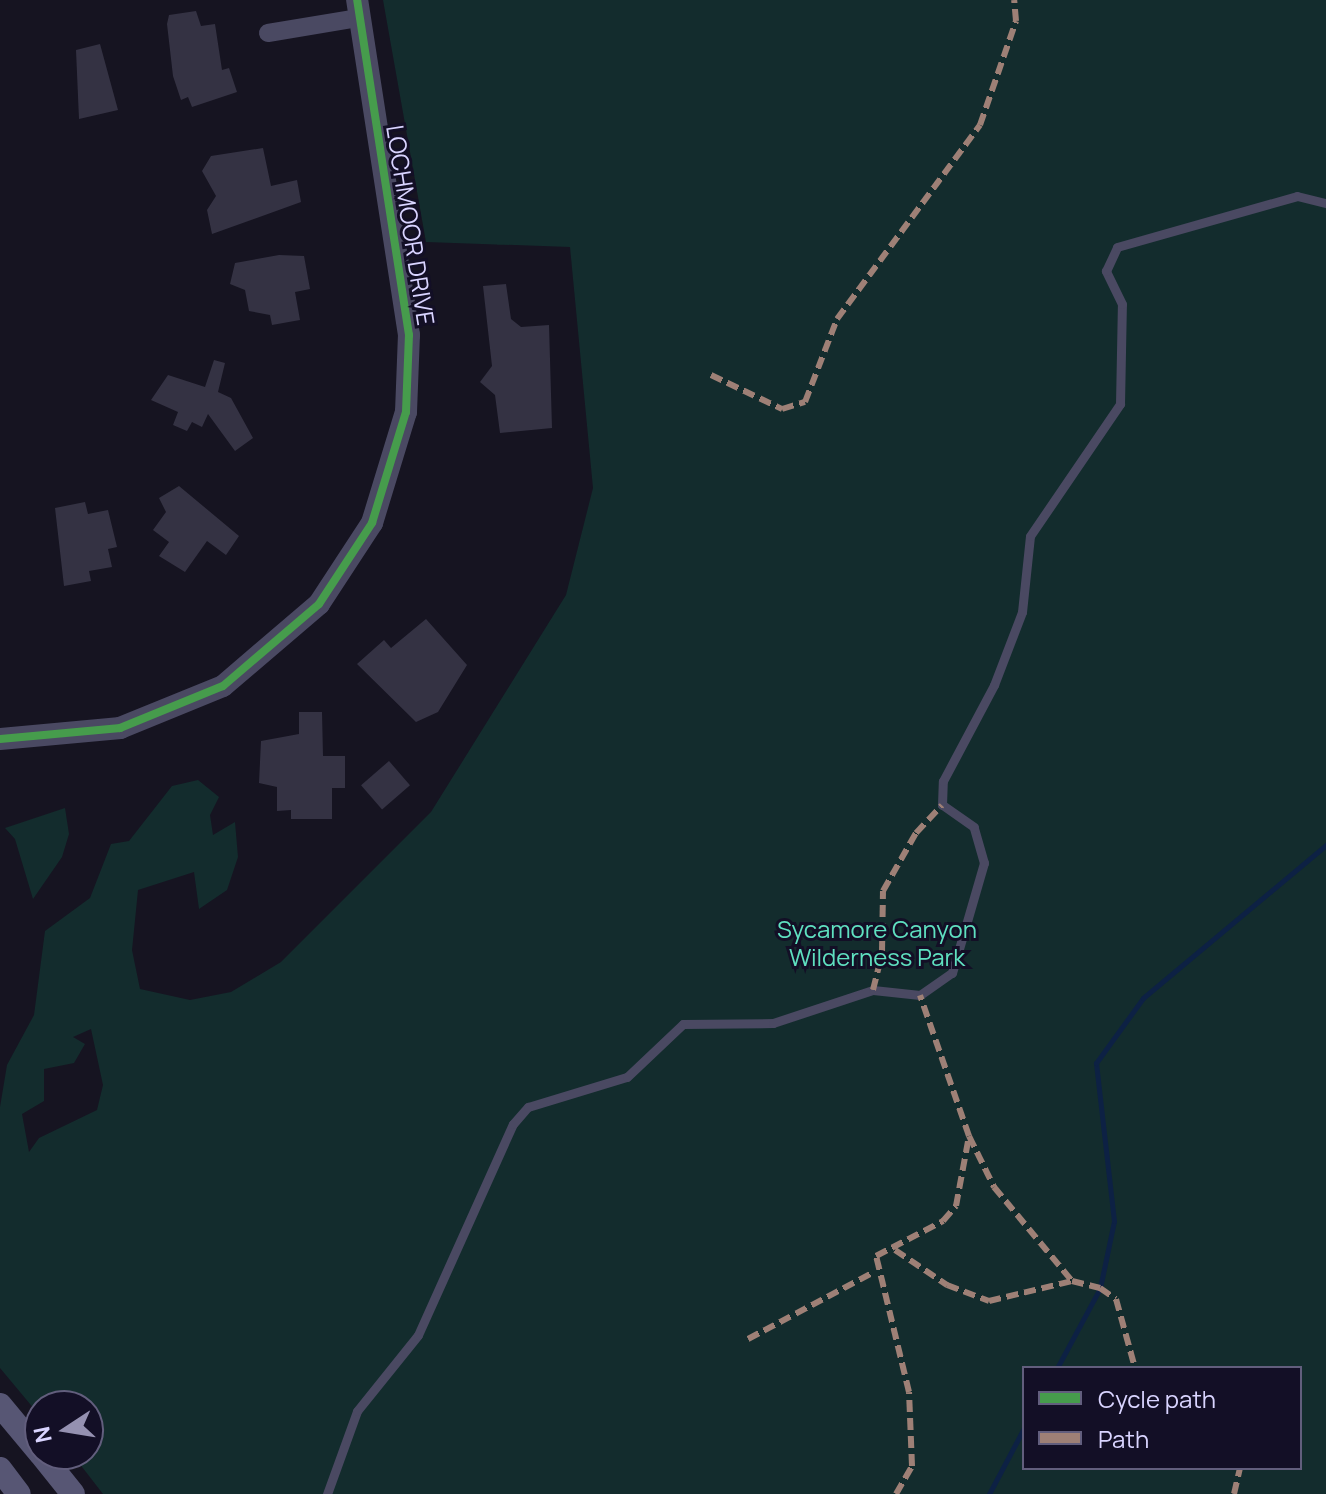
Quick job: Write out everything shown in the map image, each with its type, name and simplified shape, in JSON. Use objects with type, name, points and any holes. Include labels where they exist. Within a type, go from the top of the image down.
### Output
[{"type":"main road","points":[[0,1405],[24,1434]]},
{"type":"main road","points":[[0,1469],[19,1494]]},
{"type":"main road","points":[[53,1470],[73,1494]]},
{"type":"street","points":[[268,33],[358,9]]},
{"type":"street","name":"LOCHMOOR DRIVE","points":[[0,739],[120,728],[223,686],[310,613],[372,523],[406,412],[409,335],[358,9]]},
{"type":"lane","points":[[327,1494],[357,1411],[418,1335],[513,1124],[528,1107],[627,1077],[683,1024],[773,1023],[873,990],[920,995],[952,973],[984,863],[974,827],[942,805],[943,781],[994,685],[1022,612],[1030,536],[1120,404],[1122,304],[1106,271],[1117,247],[1297,196],[1326,203]]},
{"type":"green space","name":"Sycamore Canyon Wilderness Park","points":[[383,0],[1326,0],[1326,1494],[103,1494],[84,1470],[104,1470],[104,1390],[24,1390],[24,1397],[0,1368],[0,1107],[7,1065],[34,1015],[45,931],[90,898],[111,844],[129,841],[172,786],[198,780],[219,797],[210,815],[213,835],[235,822],[238,857],[227,890],[199,909],[194,872],[138,890],[132,950],[140,989],[190,1000],[231,992],[281,962],[431,812],[566,595],[593,488],[570,247],[426,242]],"holes":[[[91,1029],[103,1085],[97,1110],[39,1138],[29,1152],[22,1114],[44,1101],[44,1069],[74,1063],[85,1044],[73,1037]]]},
{"type":"green space","points":[[65,808],[69,834],[62,857],[33,899],[15,839],[5,828]]},
{"type":"building","points":[[196,11],[201,26],[215,24],[222,70],[229,68],[237,92],[192,107],[188,97],[181,100],[173,76],[167,24],[169,15]]},
{"type":"building","points":[[100,44],[118,110],[79,119],[76,50]]},
{"type":"building","points":[[263,148],[271,186],[297,180],[301,202],[212,234],[207,210],[216,196],[202,171],[211,156]]},
{"type":"building","points":[[279,255],[304,256],[310,289],[295,292],[300,320],[272,325],[270,315],[249,311],[245,290],[230,284],[235,263]]},
{"type":"building","points":[[506,284],[511,319],[521,327],[549,325],[552,428],[500,433],[495,395],[480,382],[492,366],[483,286]]},
{"type":"building","points":[[214,360],[225,363],[218,392],[231,398],[253,438],[235,451],[208,414],[202,427],[192,422],[187,431],[173,425],[178,412],[151,400],[168,375],[205,387]]},
{"type":"building","points":[[179,486],[239,536],[226,555],[207,541],[185,572],[159,556],[169,542],[153,530],[166,512],[159,498]]},
{"type":"building","points":[[85,502],[88,514],[108,510],[117,547],[108,549],[112,567],[89,571],[91,581],[64,586],[55,508]]},
{"type":"building","points":[[426,619],[467,665],[438,712],[416,722],[357,664],[384,640],[391,648]]},
{"type":"building","points":[[299,712],[322,712],[323,756],[345,756],[345,788],[332,788],[332,819],[291,819],[291,810],[277,811],[277,787],[259,783],[261,741],[299,734]]},
{"type":"building","points":[[389,761],[410,785],[382,809],[361,785]]},
{"type":"waterway","points":[[1058,1366],[1100,1288],[1114,1221],[1096,1063],[1143,998],[1326,845]]},
{"type":"waterway","points":[[989,1494],[1022,1432]]},
{"type":"marked path","points":[[711,375],[782,409],[805,402],[837,319],[980,125],[1016,21],[1014,0]]},
{"type":"marked path","points":[[873,990],[882,953],[883,891],[916,833],[942,805]]},
{"type":"marked path","points":[[896,1494],[912,1466],[909,1392],[876,1256],[943,1221],[956,1206],[969,1136],[920,995]]},
{"type":"marked path","points":[[969,1136],[994,1187],[1072,1281]]},
{"type":"marked path","points":[[895,1250],[947,1285],[989,1301],[1072,1281],[1100,1288],[1116,1299],[1134,1366]]},
{"type":"marked path","points":[[748,1339],[874,1272]]},
{"type":"marked path","points":[[1234,1494],[1240,1470]]},
{"type":"cycle path","points":[[0,739],[120,728],[223,686],[319,604],[372,523],[406,412],[409,335],[357,0]]}]
